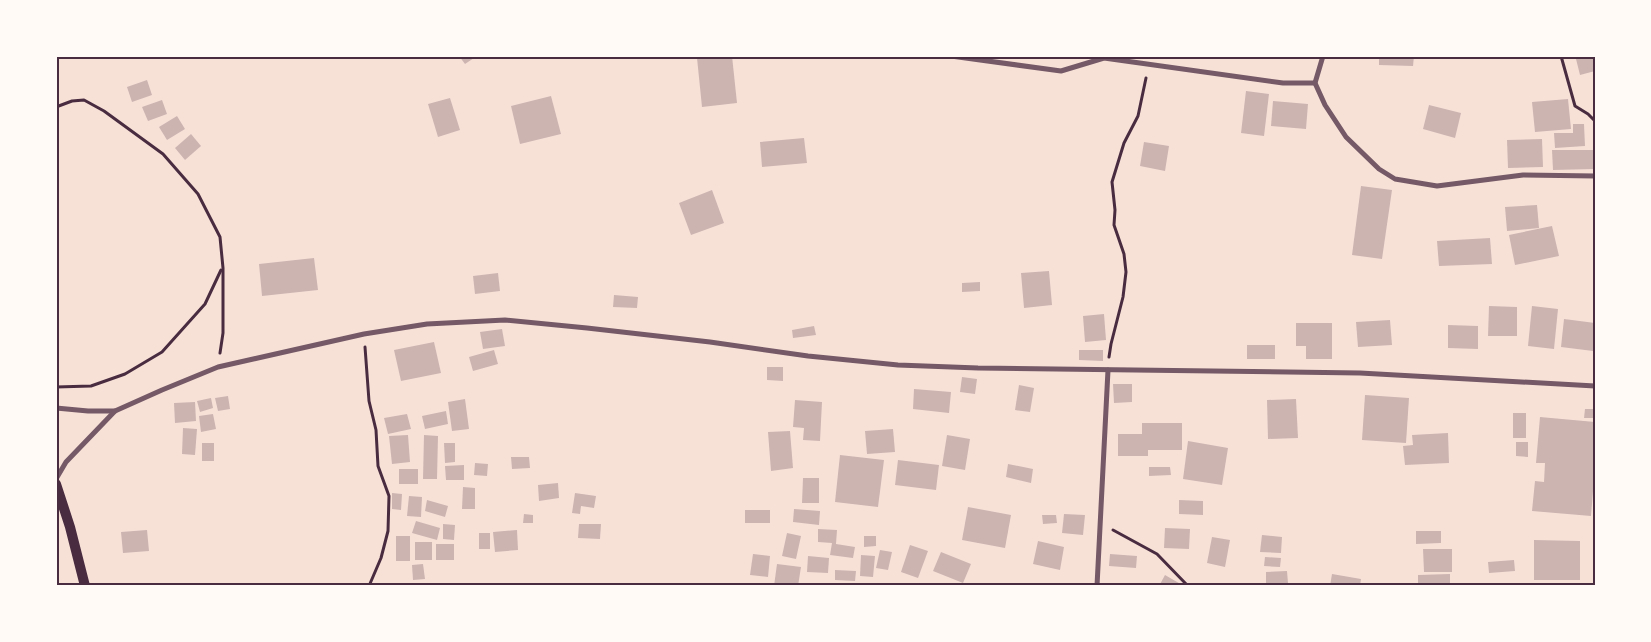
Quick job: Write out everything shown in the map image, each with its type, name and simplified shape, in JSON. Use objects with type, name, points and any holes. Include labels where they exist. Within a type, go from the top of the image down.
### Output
[{"type":"main road","points":[[56,484],[70,527],[85,586]]},
{"type":"street","points":[[951,56],[1061,71],[1104,58],[1283,83],[1315,82]]},
{"type":"street","points":[[1322,56],[1315,82],[1325,105],[1346,137],[1379,169],[1395,180],[1437,186],[1523,175],[1595,176]]},
{"type":"street","points":[[56,479],[72,456],[115,411],[162,390],[218,368],[364,334],[427,324],[505,320],[606,330],[808,356],[898,365],[1360,373],[1595,386]]},
{"type":"street","points":[[1097,586],[1108,370]]},
{"type":"street","points":[[56,408],[115,411]]},
{"type":"path","points":[[1562,56],[1575,106],[1595,121]]},
{"type":"path","points":[[1108,370],[1111,344],[1123,297],[1126,272],[1124,254],[1114,225],[1112,182],[1124,144],[1138,116],[1149,65]]},
{"type":"path","points":[[56,107],[72,101],[84,100],[104,111],[163,154],[198,194],[220,237],[223,268],[223,333],[218,368]]},
{"type":"path","points":[[56,387],[91,386],[125,374],[162,352],[205,304],[223,268]]},
{"type":"path","points":[[364,334],[369,402],[376,430],[378,466],[389,496],[388,531],[381,558],[369,586]]},
{"type":"path","points":[[1100,522],[1157,554],[1188,586]]},
{"type":"building","points":[[459,56],[477,56],[465,64]]},
{"type":"building","points":[[732,56],[737,103],[702,107],[697,58]]},
{"type":"building","points":[[1379,56],[1414,56],[1413,66],[1379,65]]},
{"type":"building","points":[[1595,56],[1595,71],[1580,75],[1576,59]]},
{"type":"building","points":[[147,80],[152,95],[132,102],[127,87]]},
{"type":"building","points":[[1246,91],[1269,94],[1264,136],[1241,133]]},
{"type":"building","points":[[551,96],[561,134],[520,144],[511,106]]},
{"type":"building","points":[[450,98],[460,130],[438,137],[428,104]]},
{"type":"building","points":[[1568,99],[1571,129],[1535,132],[1532,102]]},
{"type":"building","points":[[162,100],[167,114],[148,121],[142,107]]},
{"type":"building","points":[[1273,101],[1308,104],[1306,129],[1271,126]]},
{"type":"building","points":[[1429,105],[1461,113],[1455,138],[1423,129]]},
{"type":"building","points":[[177,116],[185,129],[167,140],[159,127]]},
{"type":"building","points":[[1573,124],[1584,124],[1585,146],[1555,148],[1554,133],[1573,133]]},
{"type":"building","points":[[191,134],[201,146],[185,160],[175,148]]},
{"type":"building","points":[[804,138],[807,163],[762,167],[760,142]]},
{"type":"building","points":[[1542,139],[1543,167],[1508,168],[1507,140]]},
{"type":"building","points":[[1144,142],[1169,146],[1165,171],[1140,166]]},
{"type":"building","points":[[1552,150],[1595,150],[1595,169],[1553,170]]},
{"type":"building","points":[[1361,186],[1392,190],[1382,259],[1352,255]]},
{"type":"building","points":[[712,190],[724,223],[691,235],[679,203]]},
{"type":"building","points":[[1537,205],[1539,228],[1507,231],[1505,207]]},
{"type":"building","points":[[1552,226],[1559,256],[1515,265],[1509,235]]},
{"type":"building","points":[[1490,238],[1492,264],[1439,266],[1437,241]]},
{"type":"building","points":[[314,258],[318,290],[262,296],[259,264]]},
{"type":"building","points":[[1049,271],[1052,305],[1024,308],[1021,273]]},
{"type":"building","points":[[498,273],[500,291],[475,294],[473,276]]},
{"type":"building","points":[[980,282],[980,291],[962,292],[962,283]]},
{"type":"building","points":[[614,295],[638,297],[637,308],[613,307]]},
{"type":"building","points":[[1489,306],[1517,307],[1517,336],[1488,336]]},
{"type":"building","points":[[1532,306],[1558,309],[1554,349],[1528,346]]},
{"type":"building","points":[[1104,314],[1106,340],[1085,342],[1083,316]]},
{"type":"building","points":[[1564,319],[1595,323],[1595,359],[1593,358],[1593,351],[1561,347]]},
{"type":"building","points":[[1390,320],[1392,345],[1358,347],[1356,322]]},
{"type":"building","points":[[1296,323],[1332,323],[1332,359],[1306,359],[1306,346],[1296,346]]},
{"type":"building","points":[[1448,325],[1478,326],[1478,349],[1448,348]]},
{"type":"building","points":[[814,326],[816,335],[793,338],[792,330]]},
{"type":"building","points":[[502,329],[505,346],[483,349],[480,332]]},
{"type":"building","points":[[434,342],[441,373],[401,381],[394,350]]},
{"type":"building","points":[[1247,345],[1275,345],[1275,359],[1247,359]]},
{"type":"building","points":[[494,350],[498,364],[473,371],[469,357]]},
{"type":"building","points":[[1079,350],[1103,350],[1103,361],[1079,360]]},
{"type":"building","points":[[767,367],[783,367],[783,381],[767,380]]},
{"type":"building","points":[[962,377],[977,379],[975,394],[960,392]]},
{"type":"building","points":[[1113,384],[1132,384],[1132,402],[1114,403]]},
{"type":"building","points":[[1019,385],[1034,388],[1030,412],[1015,410]]},
{"type":"building","points":[[914,389],[951,392],[949,413],[913,409]]},
{"type":"building","points":[[1365,395],[1409,398],[1406,443],[1362,440]]},
{"type":"building","points":[[228,396],[230,409],[218,411],[215,398]]},
{"type":"building","points":[[211,398],[213,408],[200,412],[197,401]]},
{"type":"building","points":[[465,399],[469,429],[452,431],[448,402]]},
{"type":"building","points":[[1296,399],[1298,438],[1268,439],[1267,400]]},
{"type":"building","points":[[795,400],[822,402],[820,441],[803,440],[804,428],[793,427]]},
{"type":"building","points":[[195,402],[196,421],[175,423],[174,403]]},
{"type":"building","points":[[1585,409],[1595,409],[1595,418],[1584,418]]},
{"type":"building","points":[[446,411],[448,424],[425,429],[422,416]]},
{"type":"building","points":[[1513,413],[1526,413],[1526,438],[1513,438]]},
{"type":"building","points":[[213,414],[216,429],[201,432],[199,416]]},
{"type":"building","points":[[407,414],[411,429],[388,434],[384,418]]},
{"type":"building","points":[[1540,417],[1595,422],[1595,467],[1591,516],[1532,511],[1535,481],[1544,482],[1545,463],[1536,463]]},
{"type":"building","points":[[1142,423],[1182,423],[1182,450],[1148,450],[1148,456],[1118,456],[1118,434],[1142,434]]},
{"type":"building","points":[[183,428],[197,429],[195,455],[182,454]]},
{"type":"building","points":[[893,429],[895,452],[867,454],[865,431]]},
{"type":"building","points":[[790,431],[793,468],[771,471],[768,432]]},
{"type":"building","points":[[1448,433],[1449,463],[1405,465],[1403,446],[1413,445],[1412,435]]},
{"type":"building","points":[[408,435],[410,462],[392,464],[389,436]]},
{"type":"building","points":[[424,435],[438,436],[437,479],[423,479]]},
{"type":"building","points":[[947,435],[970,439],[965,470],[942,466]]},
{"type":"building","points":[[1188,441],[1228,448],[1222,485],[1183,479]]},
{"type":"building","points":[[1516,442],[1528,442],[1528,457],[1516,456]]},
{"type":"building","points":[[202,443],[214,443],[214,461],[202,461]]},
{"type":"building","points":[[444,443],[455,443],[455,462],[445,463]]},
{"type":"building","points":[[840,455],[884,460],[878,507],[835,502]]},
{"type":"building","points":[[511,457],[529,457],[530,468],[512,469]]},
{"type":"building","points":[[898,460],[939,465],[936,490],[895,485]]},
{"type":"building","points":[[475,463],[488,464],[487,476],[474,475]]},
{"type":"building","points":[[1008,464],[1033,469],[1031,483],[1006,477]]},
{"type":"building","points":[[464,465],[464,480],[446,480],[445,466]]},
{"type":"building","points":[[1149,467],[1170,467],[1171,475],[1149,476]]},
{"type":"building","points":[[399,469],[418,469],[418,484],[399,484]]},
{"type":"building","points":[[803,478],[819,478],[819,503],[802,503]]},
{"type":"building","points":[[558,483],[559,498],[539,501],[538,485]]},
{"type":"building","points":[[463,487],[475,488],[475,509],[462,509]]},
{"type":"building","points":[[392,493],[402,494],[401,510],[392,509]]},
{"type":"building","points":[[575,493],[596,496],[594,508],[581,506],[580,514],[572,513]]},
{"type":"building","points":[[409,496],[422,497],[421,517],[407,516]]},
{"type":"building","points":[[427,500],[448,506],[445,517],[425,511]]},
{"type":"building","points":[[1179,500],[1203,501],[1203,515],[1179,514]]},
{"type":"building","points":[[968,507],[1011,515],[1005,548],[962,540]]},
{"type":"building","points":[[794,509],[820,511],[819,525],[793,522]]},
{"type":"building","points":[[745,510],[770,510],[770,523],[745,523]]},
{"type":"building","points":[[524,514],[533,515],[533,523],[523,523]]},
{"type":"building","points":[[1064,514],[1085,515],[1083,535],[1062,533]]},
{"type":"building","points":[[1042,515],[1056,515],[1057,523],[1043,524]]},
{"type":"building","points":[[416,521],[440,528],[437,540],[412,533]]},
{"type":"building","points":[[443,524],[455,525],[454,540],[443,539]]},
{"type":"building","points":[[579,524],[601,524],[600,539],[578,538]]},
{"type":"building","points":[[1165,528],[1190,529],[1189,549],[1164,548]]},
{"type":"building","points":[[818,529],[837,530],[836,544],[855,547],[853,558],[830,555],[832,543],[818,542]]},
{"type":"building","points":[[147,530],[149,551],[123,553],[121,532]]},
{"type":"building","points":[[517,530],[518,550],[495,552],[493,532]]},
{"type":"building","points":[[1416,531],[1441,531],[1441,543],[1416,544]]},
{"type":"building","points":[[479,533],[490,533],[490,549],[479,549]]},
{"type":"building","points":[[787,533],[801,536],[796,559],[782,556]]},
{"type":"building","points":[[1262,535],[1282,537],[1281,553],[1260,552]]},
{"type":"building","points":[[396,536],[410,536],[410,561],[396,561]]},
{"type":"building","points":[[864,536],[876,536],[876,546],[864,547]]},
{"type":"building","points":[[1212,537],[1230,540],[1225,567],[1207,563]]},
{"type":"building","points":[[1534,540],[1580,541],[1580,580],[1534,580]]},
{"type":"building","points":[[1038,541],[1064,547],[1060,570],[1033,564]]},
{"type":"building","points":[[415,542],[432,542],[432,560],[415,560]]},
{"type":"building","points":[[436,544],[454,544],[454,560],[436,560]]},
{"type":"building","points":[[910,545],[928,551],[918,578],[901,572]]},
{"type":"building","points":[[1423,549],[1452,549],[1452,572],[1424,572]]},
{"type":"building","points":[[880,550],[892,552],[888,570],[876,568]]},
{"type":"building","points":[[941,552],[971,564],[963,583],[933,571]]},
{"type":"building","points":[[753,554],[770,556],[768,577],[750,575]]},
{"type":"building","points":[[1110,554],[1137,556],[1136,568],[1109,566]]},
{"type":"building","points":[[861,555],[875,556],[873,577],[860,576]]},
{"type":"building","points":[[808,556],[829,558],[828,573],[807,572]]},
{"type":"building","points":[[1265,557],[1281,558],[1280,567],[1264,566]]},
{"type":"building","points":[[1514,560],[1515,571],[1489,573],[1488,562]]},
{"type":"building","points":[[423,564],[425,579],[413,580],[412,565]]},
{"type":"building","points":[[777,564],[801,567],[798,586],[774,586]]},
{"type":"building","points":[[835,570],[856,571],[855,581],[835,580]]},
{"type":"building","points":[[1287,571],[1288,583],[1266,583],[1266,572]]},
{"type":"building","points":[[1332,574],[1361,579],[1360,586],[1330,586]]},
{"type":"building","points":[[1450,574],[1450,586],[1418,586],[1418,575]]},
{"type":"building","points":[[1165,575],[1184,586],[1159,586]]}]
